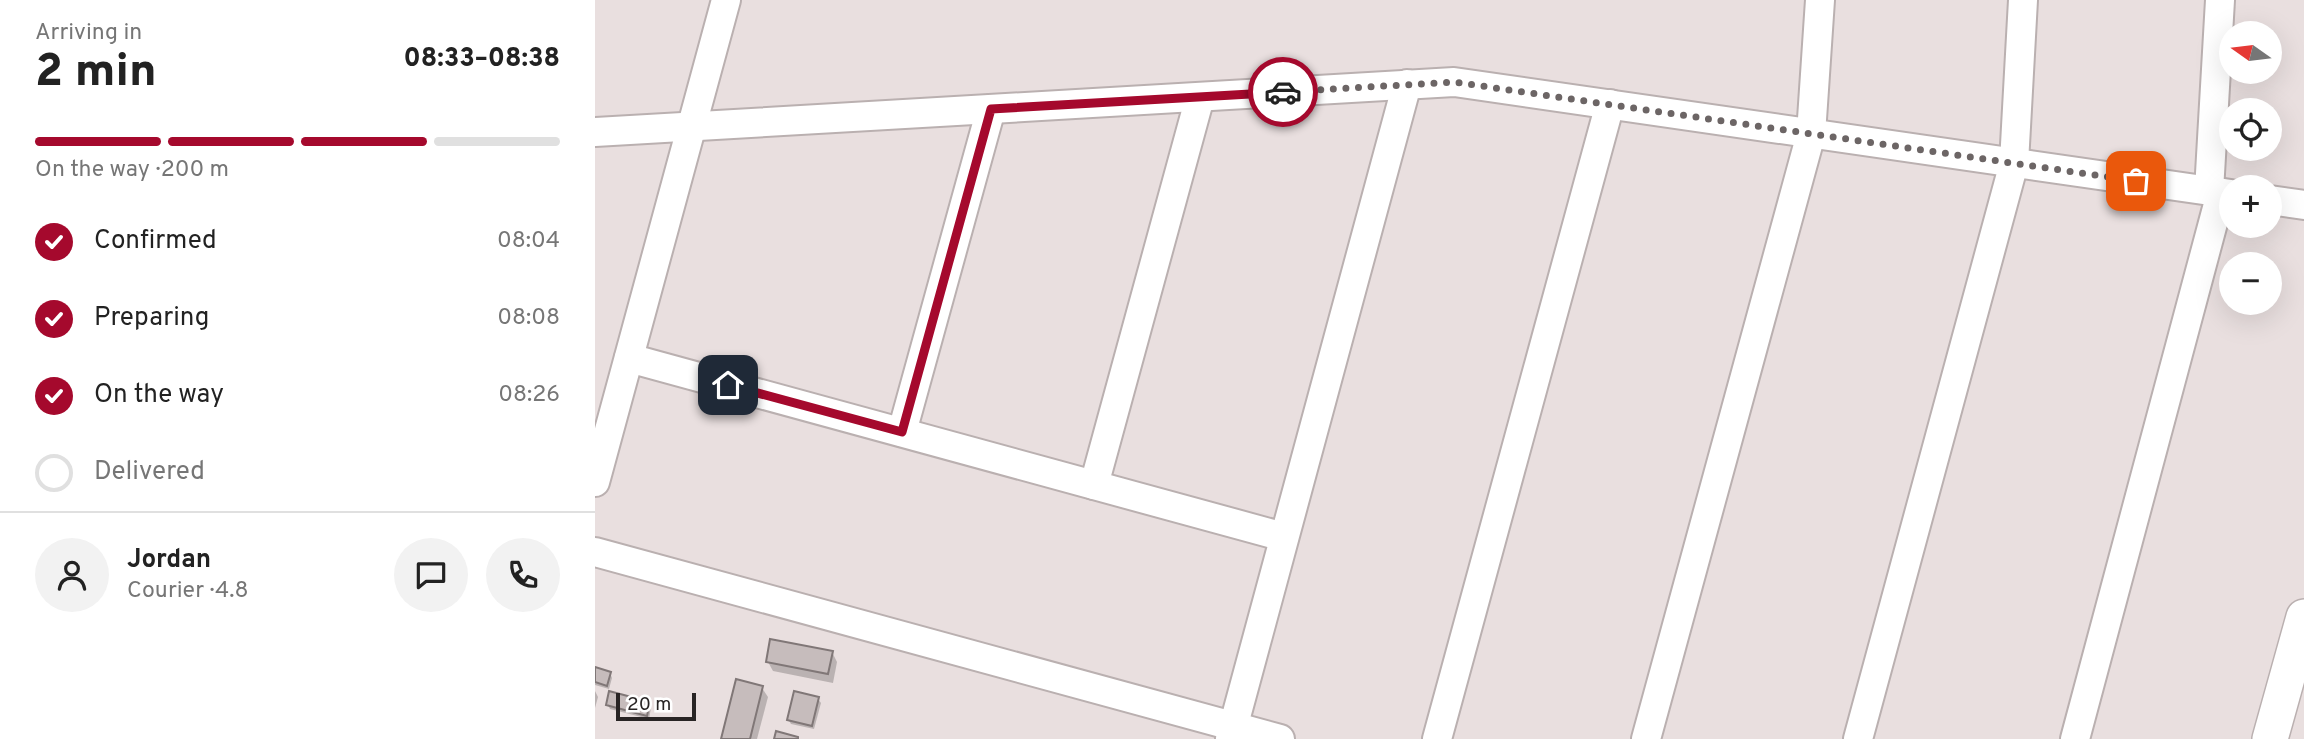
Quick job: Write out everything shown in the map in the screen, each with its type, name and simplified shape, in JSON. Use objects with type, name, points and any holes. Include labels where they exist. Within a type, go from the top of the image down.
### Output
[{"type":"street","points":[[595,482],[726,0]]},
{"type":"street","points":[[1646,739],[1811,134],[1820,0]]},
{"type":"street","points":[[1858,739],[2014,163],[2023,0]]},
{"type":"street","points":[[2220,0],[2221,175]]},
{"type":"street","points":[[595,132],[1454,82],[2219,193]]},
{"type":"street","points":[[1231,733],[1407,84]]},
{"type":"street","points":[[1094,485],[1200,97]]},
{"type":"street","points":[[1437,739],[1610,104]]},
{"type":"street","points":[[902,432],[991,109]]},
{"type":"street","points":[[2074,739],[2219,200]]},
{"type":"street","points":[[2282,202],[2304,205]]},
{"type":"street","points":[[629,358],[1285,537]]},
{"type":"street","points":[[595,552],[1231,733],[1280,739]]},
{"type":"street","points":[[2270,739],[2304,617]]},
{"type":"building","points":[[770,639],[833,651],[828,674],[766,662]]},
{"type":"building","points":[[595,667],[611,672],[607,686],[595,682]]},
{"type":"building","points":[[736,679],[763,686],[750,739],[721,739]]},
{"type":"building","points":[[609,691],[650,702],[647,716],[606,705]]},
{"type":"building","points":[[794,691],[819,697],[812,726],[787,720]]},
{"type":"building","points":[[776,731],[798,737],[798,739],[774,739]]},
{"type":"way so far","points":[[1283,92],[1454,82],[2136,181]]},
{"type":"route","points":[[728,385],[902,432],[991,109],[1283,92]]}]
